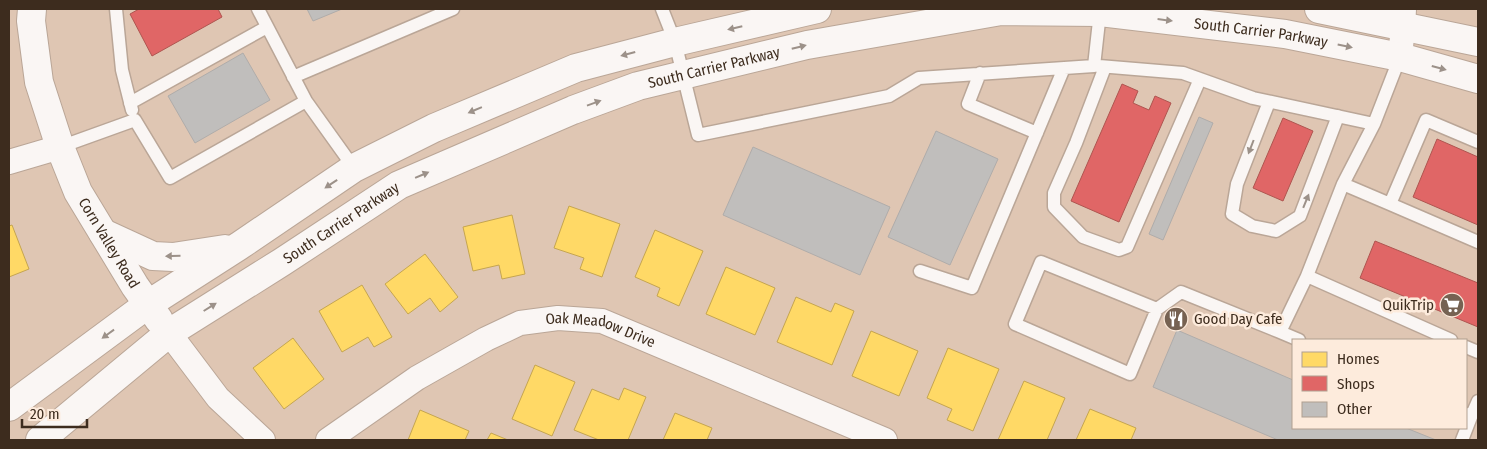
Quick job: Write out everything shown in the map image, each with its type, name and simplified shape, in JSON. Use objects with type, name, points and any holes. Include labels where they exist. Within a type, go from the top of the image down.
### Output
[{"type":"main road","name":"Corn Valley Road","points":[[32,9],[31,21],[39,82],[60,147],[78,192],[147,305],[169,333]]},
{"type":"main road","points":[[9,407],[147,305],[239,246],[354,168],[434,128],[576,68],[675,42],[817,9]]},
{"type":"main road","name":"South Carrier Parkway","points":[[1320,9],[1404,18],[1478,42]]},
{"type":"main road","name":"South Carrier Parkway","points":[[40,440],[169,333],[400,185],[573,110],[638,86],[807,45],[1001,12],[1100,10],[1286,34],[1400,57],[1478,79]]},
{"type":"main road","points":[[103,233],[153,256],[173,257],[192,255],[239,246]]},
{"type":"street","points":[[1400,57],[1404,18]]},
{"type":"street","points":[[9,162],[60,147]]},
{"type":"street","name":"Oak Meadow Drive","points":[[328,440],[417,378],[486,339],[520,324],[558,318],[602,321],[885,440]]},
{"type":"street","name":"Corn Valley Road","points":[[169,333],[218,398],[263,440]]},
{"type":"lane","points":[[116,9],[122,70],[135,120],[170,178],[306,101]]},
{"type":"lane","points":[[258,9],[306,101],[354,168]]},
{"type":"lane","points":[[293,77],[453,9]]},
{"type":"lane","points":[[662,9],[675,42],[698,135],[889,96],[919,78],[1100,66],[1183,72],[1253,98],[1374,124]]},
{"type":"lane","points":[[1100,10],[1100,66],[1076,143],[1054,193],[1054,207],[1083,237],[1119,250],[1127,247],[1200,79]]},
{"type":"lane","points":[[130,103],[267,27]]},
{"type":"lane","points":[[1280,332],[1307,276],[1343,184],[1374,124],[1400,57]]},
{"type":"lane","points":[[920,270],[972,288],[1064,68]]},
{"type":"lane","points":[[980,73],[968,104],[1037,133]]},
{"type":"lane","points":[[1269,102],[1237,184],[1232,214],[1252,226],[1268,230],[1276,231],[1300,216],[1338,116]]},
{"type":"lane","points":[[60,147],[135,120]]},
{"type":"lane","points":[[1390,204],[1426,120],[1478,142]]},
{"type":"lane","points":[[1343,184],[1478,242]]},
{"type":"lane","points":[[1157,309],[1041,262],[1015,324],[1130,374],[1157,309],[1181,292],[1297,339]]},
{"type":"lane","points":[[1307,276],[1449,339]]},
{"type":"lane","points":[[1468,416],[1478,401]]},
{"type":"building: Homes","points":[[569,206],[620,224],[602,277],[580,269],[584,258],[554,248]]},
{"type":"building: Homes","points":[[512,215],[525,274],[502,279],[499,265],[473,271],[463,227]]},
{"type":"building: Homes","points":[[12,225],[29,269],[9,277],[9,226]]},
{"type":"building: Homes","points":[[655,230],[703,251],[679,306],[657,296],[660,288],[635,277]]},
{"type":"building: Homes","points":[[425,254],[458,297],[440,312],[430,298],[408,314],[385,284]]},
{"type":"building: Homes","points":[[726,267],[775,288],[755,335],[706,314]]},
{"type":"building: Homes","points":[[362,285],[392,337],[374,347],[368,337],[342,352],[319,311]]},
{"type":"building: Homes","points":[[796,297],[831,312],[835,303],[854,311],[832,365],[777,342]]},
{"type":"building: Homes","points":[[871,331],[918,351],[899,396],[852,376]]},
{"type":"building: Homes","points":[[293,338],[324,379],[284,409],[253,368]]},
{"type":"building: Homes","points":[[948,348],[999,369],[973,431],[947,420],[952,409],[927,398]]},
{"type":"building: Homes","points":[[535,365],[575,382],[552,436],[512,419]]},
{"type":"building: Homes","points":[[1024,381],[1065,398],[1047,440],[998,440]]},
{"type":"building: Homes","points":[[624,388],[646,397],[628,440],[599,440],[574,430],[592,389],[619,400]]},
{"type":"building: Homes","points":[[1090,409],[1136,428],[1131,440],[1076,440]]},
{"type":"building: Homes","points":[[420,410],[469,431],[465,440],[408,440]]},
{"type":"building: Homes","points":[[675,413],[712,428],[707,440],[663,440]]},
{"type":"building: Homes","points":[[491,433],[508,440],[487,440]]},
{"type":"building: Shops","points":[[139,9],[218,9],[222,17],[152,56],[130,14]]},
{"type":"building: Shops","points":[[1122,84],[1138,91],[1133,103],[1149,110],[1155,96],[1171,103],[1119,222],[1071,201]]},
{"type":"building: Shops","points":[[1283,118],[1313,131],[1283,201],[1253,188]]},
{"type":"building: Shops","points":[[1437,139],[1478,157],[1478,225],[1413,197]]},
{"type":"building: Shops","name":"QuikTrip","points":[[1375,241],[1478,283],[1478,327],[1360,278]]},
{"type":"building: Other","points":[[307,9],[342,9],[313,21]]},
{"type":"building: Other","points":[[243,53],[270,100],[195,143],[168,96]]},
{"type":"building: Other","points":[[1199,117],[1213,123],[1163,240],[1149,234]]},
{"type":"building: Other","points":[[936,131],[998,159],[950,265],[888,237]]},
{"type":"building: Other","points":[[753,147],[890,207],[860,275],[723,215]]},
{"type":"building: Other","points":[[1177,330],[1292,380],[1292,429],[1408,429],[1436,440],[1278,440],[1153,387]]},
{"type":"place","name":"QuikTrip","points":[[1452,305]]},
{"type":"place","name":"Good Day Cafe","points":[[1176,319]]}]
